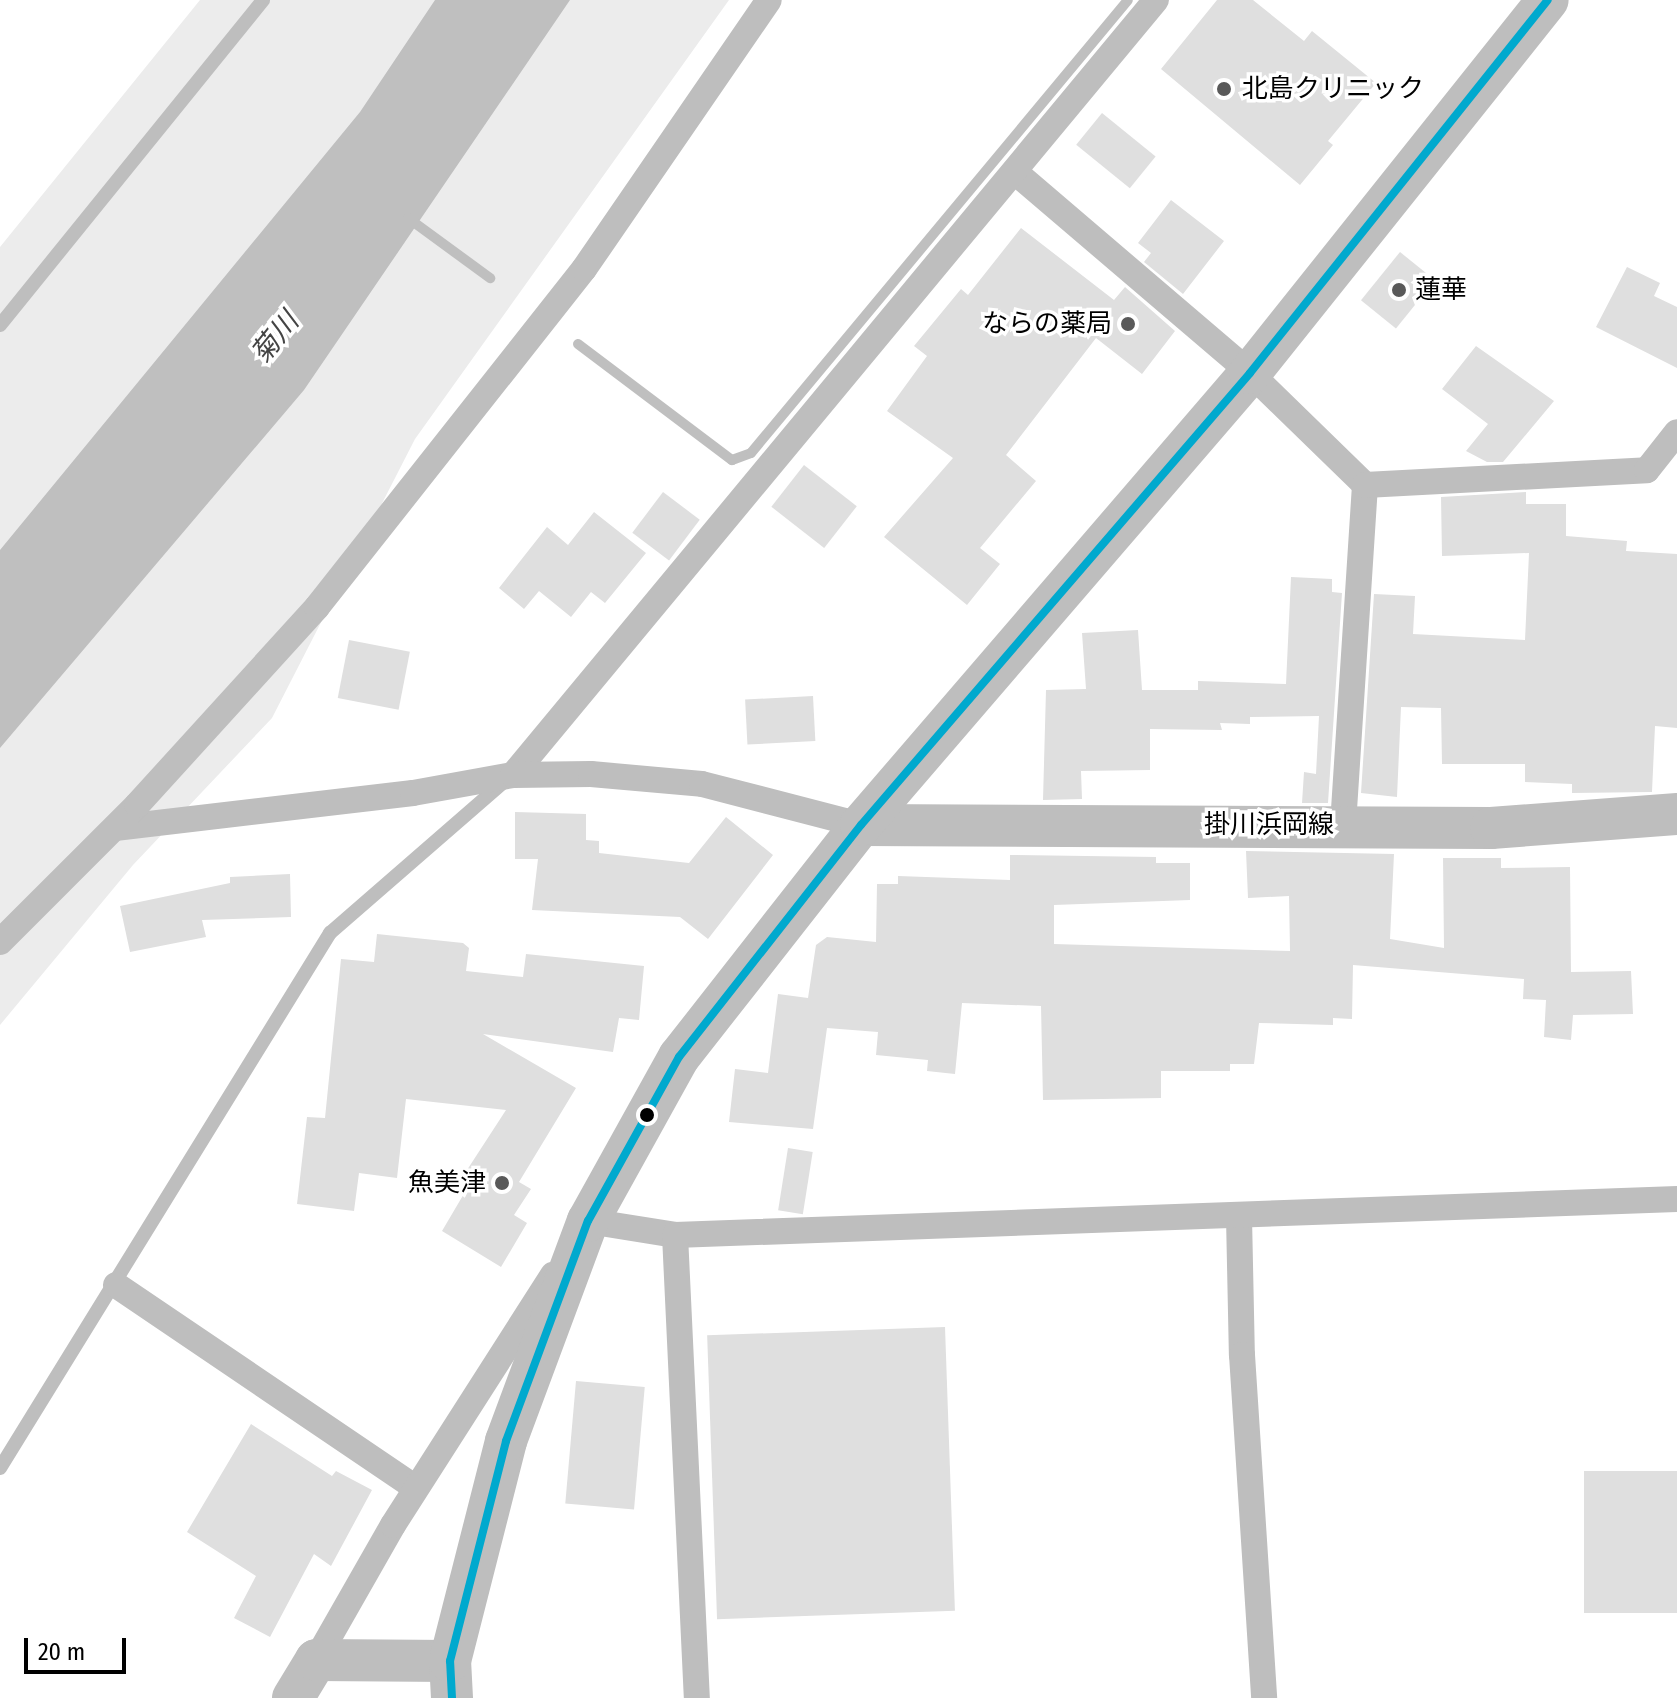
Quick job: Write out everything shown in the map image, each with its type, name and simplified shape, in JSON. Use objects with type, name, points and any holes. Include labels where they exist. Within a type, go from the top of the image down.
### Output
[{"type":"main road","points":[[293,1698],[316,1660],[451,1680],[506,1441],[588,1221],[679,1057],[861,825],[1250,373],[1548,0]]},
{"type":"main road","name":"掛川浜岡線","points":[[861,825],[1343,824],[1491,828],[1677,814]]},
{"type":"street","points":[[0,942],[115,828],[337,582],[584,269],[769,0]]},
{"type":"street","points":[[513,775],[1156,0]]},
{"type":"street","points":[[1015,172],[1250,373],[1365,485],[1647,470],[1677,432]]},
{"type":"street","points":[[1343,824],[1365,485]]},
{"type":"street","points":[[115,828],[413,793],[513,775],[591,774],[702,784],[861,825]]},
{"type":"street","points":[[316,1660],[416,1488],[588,1221],[675,1235],[1677,1199]]},
{"type":"street","points":[[1239,1217],[1242,1355],[1264,1698]]},
{"type":"street","points":[[675,1235],[697,1698]]},
{"type":"street","points":[[116,1285],[416,1488]]},
{"type":"lane","points":[[0,325],[263,0]]},
{"type":"lane","points":[[0,1468],[116,1285],[330,933],[513,775]]},
{"type":"shaded area","points":[[200,0],[729,0],[415,439],[272,718],[133,865],[0,1025],[0,247]]},
{"type":"water","name":"菊川","points":[[435,0],[570,0],[304,390],[0,748],[0,550],[360,112]]},
{"type":"building","name":"北島クリニック","points":[[1217,0],[1253,0],[1304,41],[1312,31],[1376,83],[1328,141],[1333,145],[1300,185],[1161,69]]},
{"type":"building","points":[[1102,113],[1156,156],[1130,188],[1076,145]]},
{"type":"building","points":[[1171,200],[1224,241],[1183,294],[1144,262],[1151,253],[1138,243]]},
{"type":"building","points":[[1021,228],[1114,300],[1125,287],[1175,331],[1142,374],[1096,338],[1006,455],[1036,481],[980,548],[1000,564],[967,605],[884,537],[953,458],[887,411],[927,356],[914,346],[961,289],[968,295]]},
{"type":"building","name":"蓮華","points":[[1400,252],[1435,280],[1396,329],[1361,300]]},
{"type":"building","points":[[1627,267],[1660,283],[1654,296],[1677,307],[1677,368],[1596,327]]},
{"type":"building","points":[[1476,346],[1554,401],[1503,462],[1487,462],[1466,451],[1488,424],[1442,389]]},
{"type":"building","points":[[804,465],[857,506],[824,548],[771,507]]},
{"type":"building","points":[[663,492],[700,520],[669,560],[632,533]]},
{"type":"building","points":[[1526,492],[1526,504],[1566,504],[1566,536],[1627,541],[1626,551],[1677,554],[1677,728],[1655,726],[1652,792],[1572,793],[1572,784],[1525,782],[1525,764],[1442,764],[1441,708],[1401,707],[1397,797],[1361,793],[1374,594],[1415,596],[1413,634],[1525,640],[1529,553],[1442,556],[1441,497]]},
{"type":"building","points":[[594,512],[646,553],[605,603],[591,592],[571,617],[539,591],[524,609],[499,588],[547,527],[568,545]]},
{"type":"building","points":[[1291,577],[1332,579],[1332,592],[1342,593],[1328,803],[1302,803],[1304,772],[1316,774],[1319,716],[1250,717],[1250,724],[1220,723],[1222,730],[1150,729],[1150,770],[1081,771],[1082,799],[1043,800],[1046,690],[1086,689],[1082,633],[1138,630],[1142,690],[1198,690],[1198,681],[1286,684]]},
{"type":"building","points":[[349,640],[410,652],[399,710],[338,698]]},
{"type":"building","points":[[813,696],[815,741],[747,744],[745,700]]},
{"type":"building","points":[[515,812],[586,814],[586,840],[599,841],[599,853],[689,863],[726,817],[773,855],[708,939],[680,917],[532,910],[538,859],[515,859]]},
{"type":"building","points":[[1246,851],[1394,854],[1390,939],[1444,948],[1443,858],[1501,858],[1501,868],[1570,867],[1571,972],[1631,971],[1633,1014],[1573,1015],[1571,1040],[1544,1037],[1546,1000],[1523,999],[1524,979],[1353,965],[1352,1019],[1333,1018],[1333,1025],[1259,1023],[1254,1064],[1230,1064],[1230,1071],[1161,1071],[1161,1098],[1043,1100],[1041,1006],[962,1003],[955,1074],[927,1071],[928,1060],[876,1055],[878,1032],[827,1028],[813,1129],[729,1122],[735,1069],[768,1073],[778,994],[808,998],[816,945],[827,937],[876,942],[877,884],[898,884],[898,876],[1010,880],[1010,855],[1156,857],[1156,863],[1190,863],[1190,900],[1054,905],[1054,944],[1290,951],[1289,896],[1248,898]]},
{"type":"building","points":[[290,874],[291,917],[202,920],[206,937],[130,952],[120,906],[230,883],[230,877]]},
{"type":"building","points":[[377,934],[463,943],[469,948],[466,971],[523,977],[526,954],[644,966],[639,1020],[619,1018],[613,1052],[483,1034],[576,1088],[519,1182],[531,1189],[514,1215],[527,1223],[501,1267],[442,1231],[475,1175],[467,1170],[506,1110],[406,1099],[397,1178],[359,1173],[354,1211],[297,1204],[307,1117],[325,1118],[341,959],[374,962]]},
{"type":"building","points":[[788,1148],[813,1152],[803,1214],[778,1210]]},
{"type":"building","points":[[945,1327],[955,1611],[717,1619],[707,1335]]},
{"type":"building","points":[[576,1381],[645,1387],[634,1510],[565,1504]]},
{"type":"building","points":[[251,1424],[332,1476],[336,1471],[372,1490],[331,1566],[314,1554],[270,1637],[234,1618],[256,1576],[187,1532]]},
{"type":"building","points":[[1584,1471],[1677,1471],[1677,1613],[1584,1613]]},
{"type":"waterway","points":[[578,344],[732,460],[751,453],[1128,0]]},
{"type":"waterway","points":[[408,218],[490,278]]},
{"type":"transit line","points":[[452,1698],[450,1661],[506,1441],[588,1221],[679,1057],[861,825],[1250,373],[1548,0]]},
{"type":"place","name":"北島クリニック","points":[[1224,89]]},
{"type":"place","name":"蓮華","points":[[1399,290]]},
{"type":"place","name":"ならの薬局","points":[[1128,324]]},
{"type":"place","name":"魚美津","points":[[502,1183]]}]
